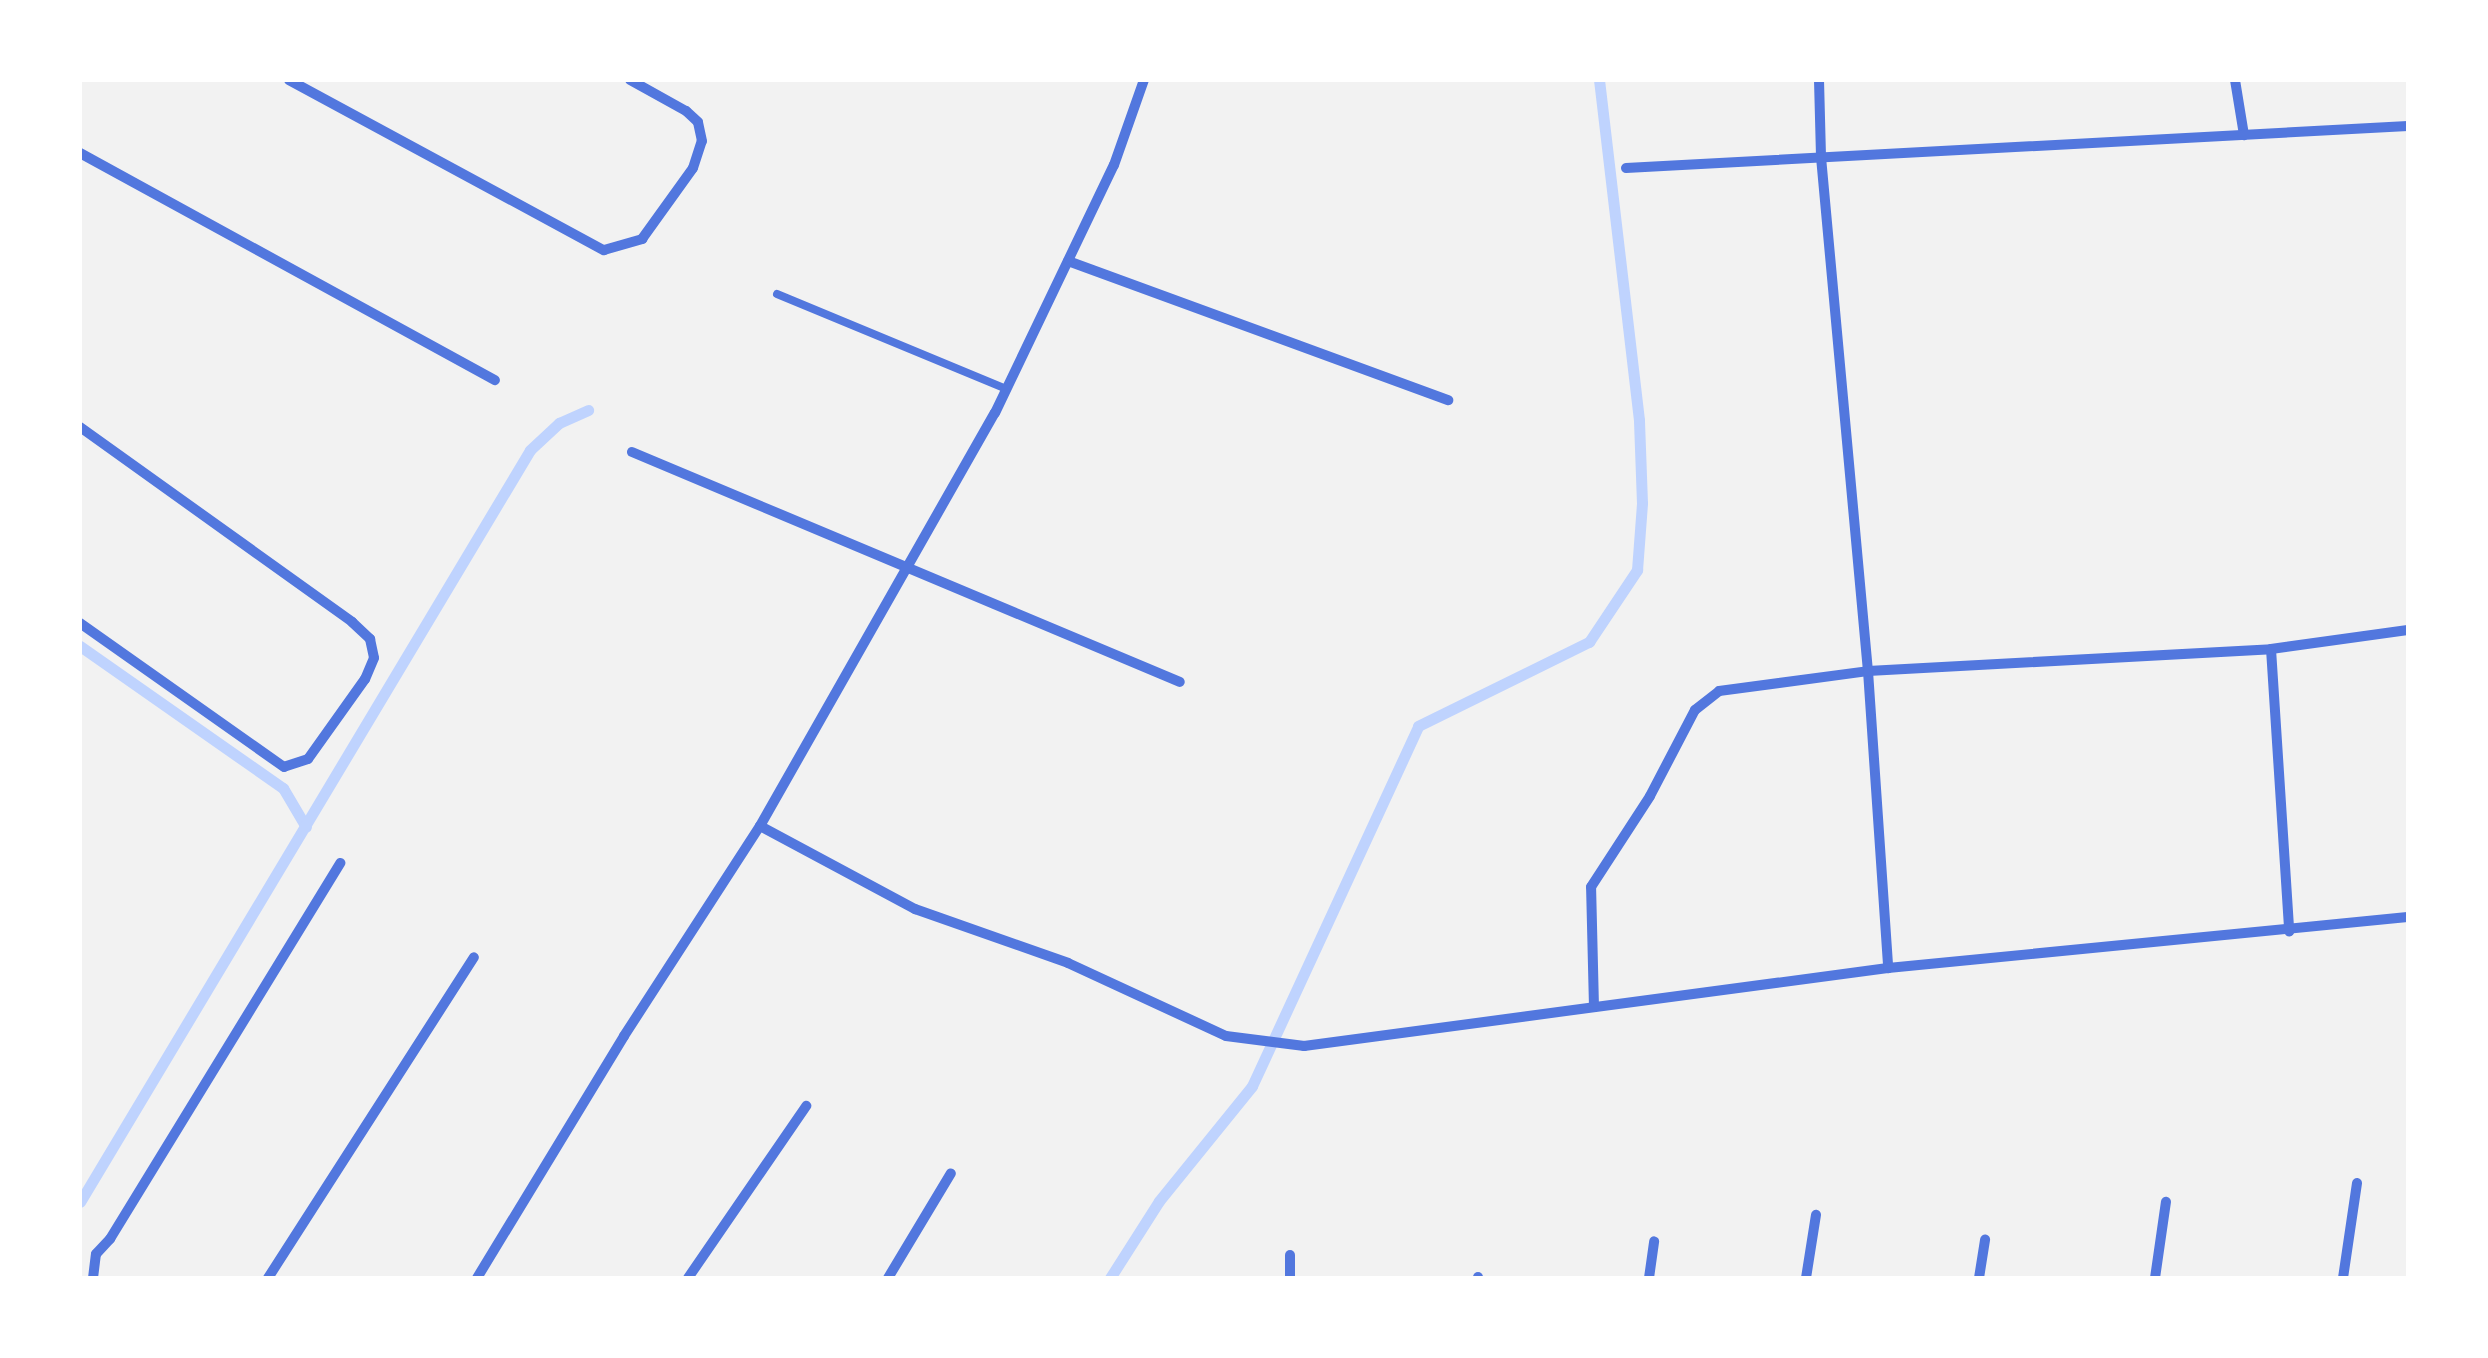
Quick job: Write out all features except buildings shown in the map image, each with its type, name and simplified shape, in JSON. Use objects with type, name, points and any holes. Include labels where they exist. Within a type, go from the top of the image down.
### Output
[{"type":"street","points":[[289,80],[604,250],[642,239],[693,168],[702,141],[698,122],[630,80]]},
{"type":"street","points":[[477,1278],[624,1036],[760,826],[909,567],[1006,390],[1114,165],[1145,80]]},
{"type":"street","points":[[1819,80],[1888,968]]},
{"type":"street","points":[[2236,80],[2244,135]]},
{"type":"street","points":[[1626,168],[2408,126]]},
{"type":"street","points":[[80,152],[495,380]]},
{"type":"street","points":[[1068,262],[1448,400]]},
{"type":"street","points":[[80,427],[370,639],[374,658],[365,678],[308,759],[284,766],[80,624]]},
{"type":"street","points":[[632,452],[1180,682]]},
{"type":"street","points":[[1594,1007],[1591,887],[1650,796],[1694,710],[1718,692],[1868,672],[2271,649],[2408,630]]},
{"type":"street","points":[[2271,649],[2289,931]]},
{"type":"street","points":[[760,826],[914,909],[1068,963],[1226,1036],[1304,1046],[1888,968],[2289,931],[2408,916]]},
{"type":"street","points":[[92,1278],[96,1254],[110,1238],[340,863]]},
{"type":"street","points":[[268,1278],[474,957]]},
{"type":"street","points":[[688,1278],[806,1106]]},
{"type":"street","points":[[888,1278],[951,1173]]},
{"type":"street","points":[[2342,1278],[2357,1183]]},
{"type":"street","points":[[2155,1278],[2166,1202]]},
{"type":"street","points":[[1806,1278],[1816,1215]]},
{"type":"street","points":[[1979,1278],[1985,1239]]},
{"type":"street","points":[[1649,1278],[1654,1241]]},
{"type":"street","points":[[1290,1255],[1290,1278]]},
{"type":"lane","points":[[777,294],[1006,390]]},
{"type":"waterway","points":[[1110,1278],[1159,1201],[1252,1086],[1418,726],[1589,642],[1637,570],[1642,503],[1639,420],[1599,80]]},
{"type":"waterway","points":[[80,1202],[530,450],[559,423],[588,410]]},
{"type":"waterway","points":[[80,646],[283,788],[306,827]]}]
